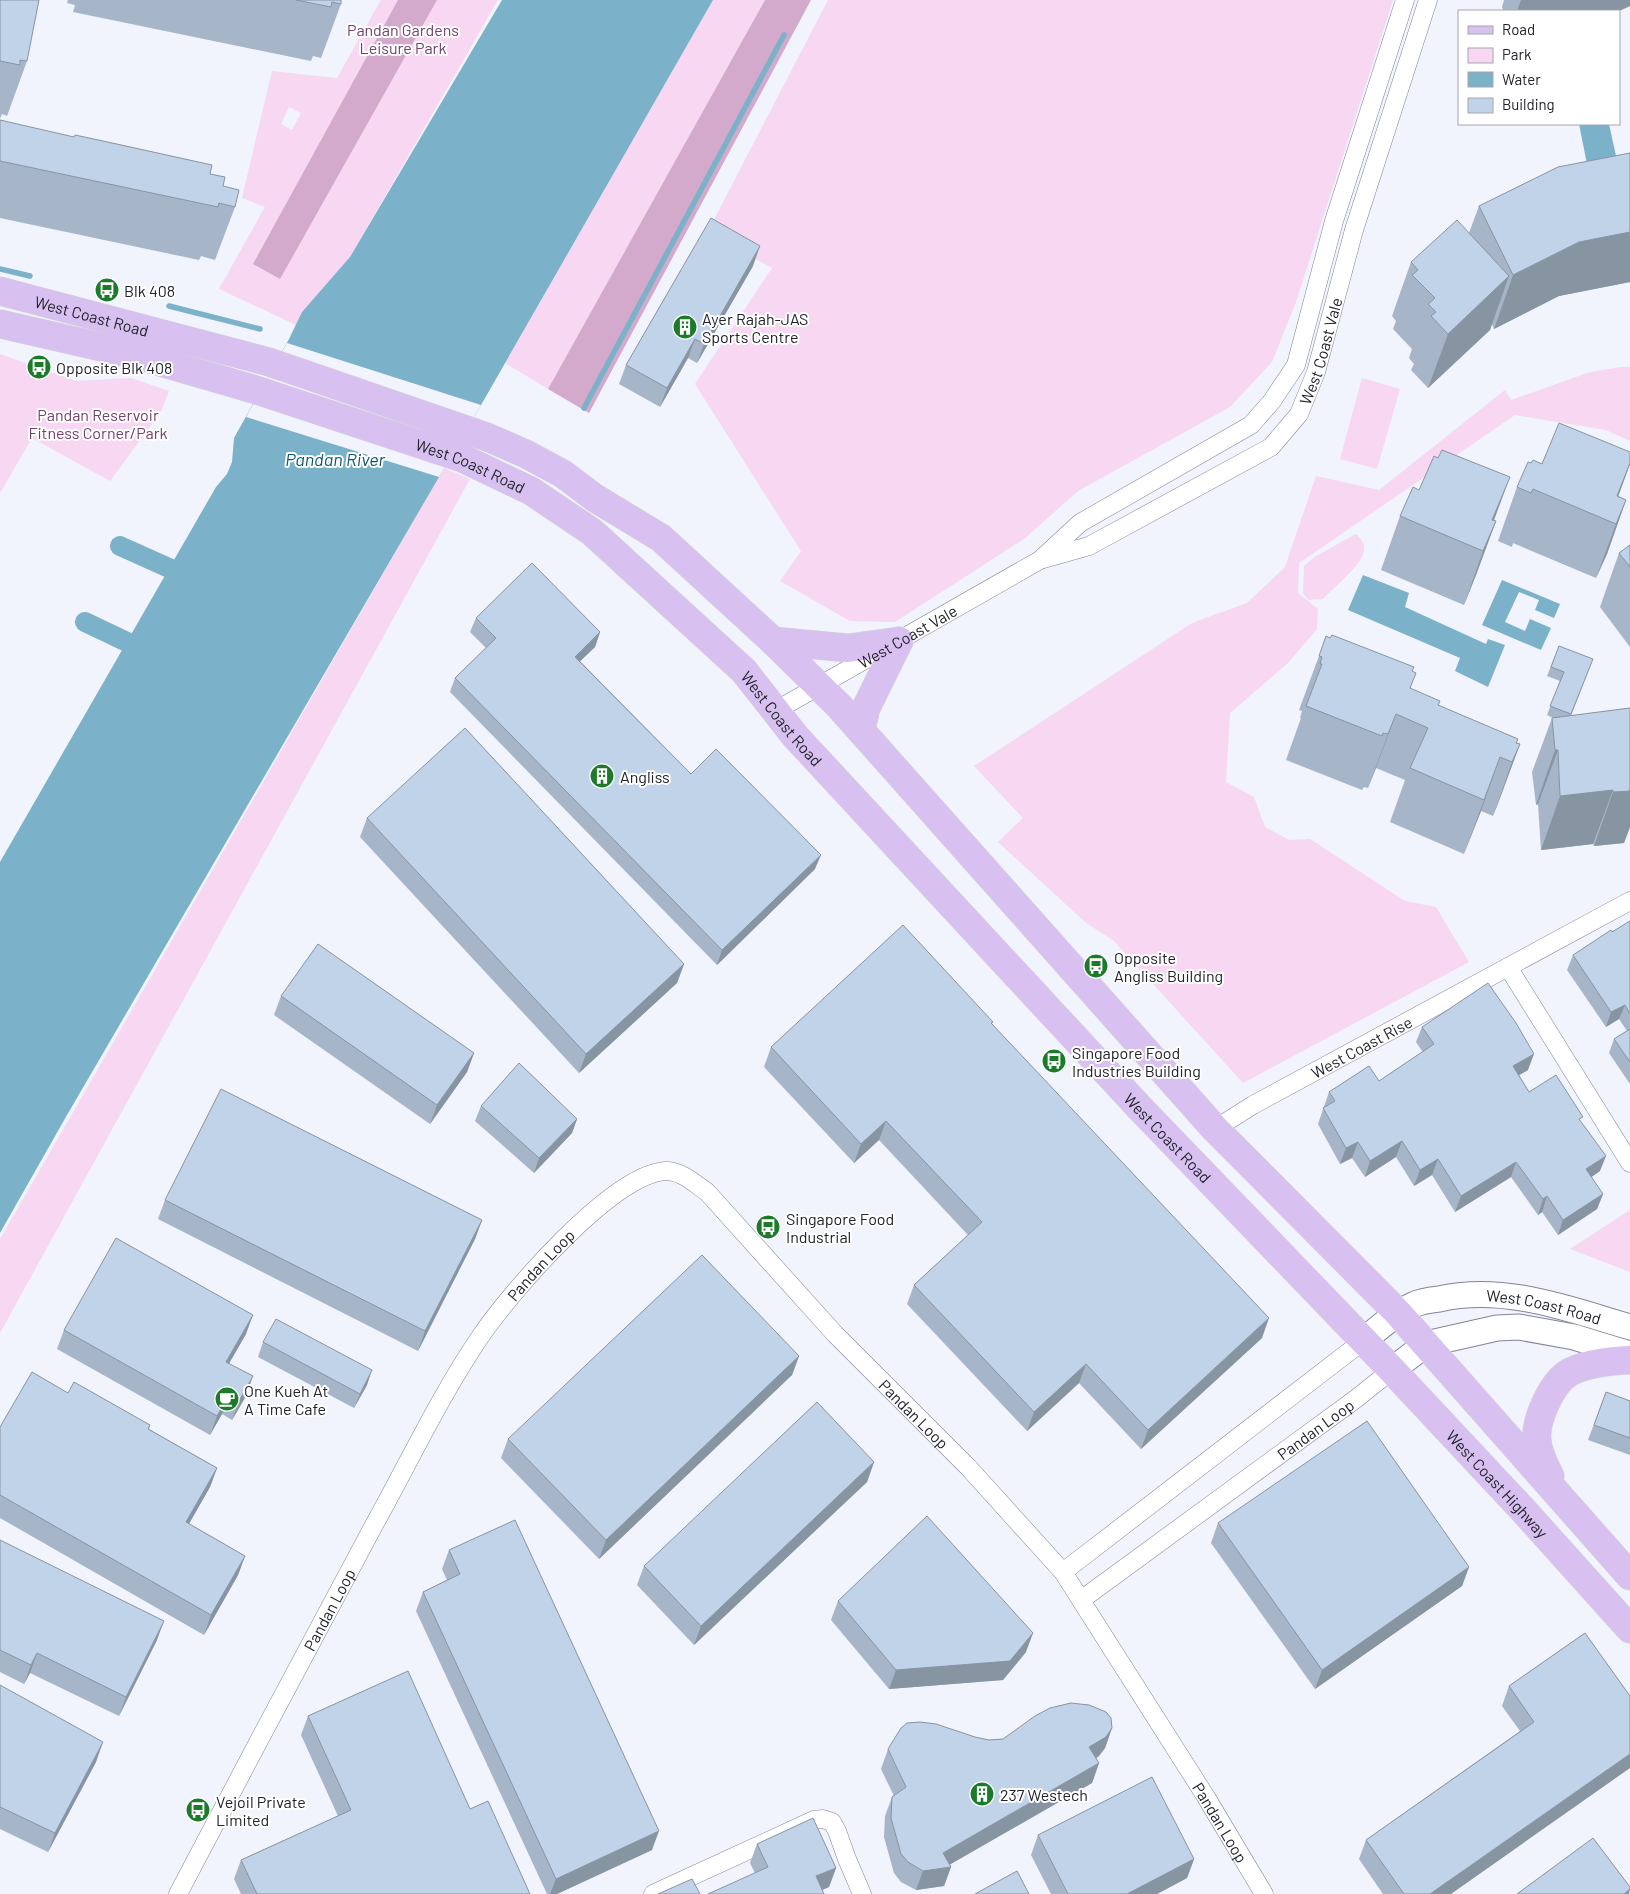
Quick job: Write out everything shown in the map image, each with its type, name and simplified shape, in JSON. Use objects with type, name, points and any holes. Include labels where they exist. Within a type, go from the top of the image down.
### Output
[{"type":"main road","name":"West Coast Road","points":[[0,291],[269,362],[476,433],[526,454],[563,474],[595,498],[661,538],[773,641],[861,730],[1215,1129],[1398,1312]]},
{"type":"main road","name":"West Coast Road","points":[[0,324],[136,355],[253,389],[462,458],[531,491],[592,532],[744,671],[796,736],[1138,1106],[1364,1341]]},
{"type":"main road","points":[[773,641],[848,648],[898,641]]},
{"type":"main road","points":[[861,730],[866,708],[898,641]]},
{"type":"main road","points":[[1398,1312],[1630,1576]]},
{"type":"main road","name":"West Coast Highway","points":[[1364,1341],[1523,1510],[1630,1629]]},
{"type":"main road","points":[[1566,1504],[1540,1457],[1537,1438],[1539,1420],[1547,1401],[1556,1384],[1569,1373],[1596,1364],[1630,1360]]},
{"type":"street","name":"West Coast Vale","points":[[775,711],[1040,560],[1080,523],[1251,425],[1277,394],[1296,365],[1334,220],[1405,0]]},
{"type":"street","name":"West Coast Vale","points":[[1040,560],[1089,546],[1271,447],[1299,414],[1316,372],[1354,230],[1428,0]]},
{"type":"street","name":"West Coast Rise","points":[[1215,1129],[1253,1105],[1630,901]]},
{"type":"street","points":[[1508,966],[1630,1163]]},
{"type":"street","name":"Pandan Loop","points":[[178,1894],[341,1585],[446,1394],[481,1336],[529,1275],[568,1235],[625,1187],[648,1175],[667,1171],[682,1175],[707,1192],[835,1334],[968,1466],[1063,1572],[1206,1797],[1264,1894]]},
{"type":"street","name":"West Coast Road","points":[[1364,1341],[1398,1312],[1415,1304],[1460,1294],[1495,1294],[1540,1301],[1630,1327]]},
{"type":"street","name":"West Coast Road","points":[[1426,1344],[1497,1328],[1519,1327],[1574,1337],[1630,1354]]},
{"type":"street","points":[[1063,1572],[1364,1341]]},
{"type":"street","name":"Pandan Loop","points":[[1081,1600],[1357,1398],[1426,1344]]},
{"type":"street","points":[[653,1894],[814,1820],[823,1819],[832,1822],[837,1831],[862,1894]]},
{"type":"green space","name":"Pandan Gardens Leisure Park","points":[[381,0],[498,0],[350,257],[302,312],[296,325],[219,289],[265,207],[242,198],[272,71],[337,78]],"holes":[[[289,107],[301,113],[292,130],[281,124]]]},
{"type":"green space","points":[[398,0],[437,0],[280,279],[253,264]]},
{"type":"green space","points":[[713,0],[765,0],[548,389],[505,363]]},
{"type":"green space","points":[[765,0],[811,0],[589,413],[548,389]]},
{"type":"green space","points":[[828,0],[1393,0],[1296,302],[1272,362],[1230,407],[1078,491],[1024,539],[895,622],[850,621],[780,581],[801,551],[695,384],[772,268],[707,233]]},
{"type":"green space","name":"Pandan Reservoir Fitness Corner/Park","points":[[0,354],[76,381],[131,378],[169,391],[161,412],[110,481],[32,438],[0,493]]},
{"type":"green space","points":[[1630,367],[1630,441],[1606,430],[1515,415],[1299,563],[1298,593],[1318,609],[1317,629],[1288,663],[1230,713],[1226,782],[1254,797],[1265,827],[1289,840],[1310,839],[1405,901],[1436,907],[1469,962],[1243,1083],[1114,941],[1085,922],[998,842],[1023,818],[974,766],[1192,623],[1247,603],[1285,567],[1316,476],[1379,490],[1505,390],[1511,400],[1590,372]]},
{"type":"green space","points":[[1362,378],[1400,389],[1377,469],[1340,459]]},
{"type":"green space","points":[[444,468],[470,479],[0,1333],[0,1239]]},
{"type":"green space","points":[[1356,534],[1364,546],[1362,557],[1358,563],[1323,599],[1308,600],[1303,593],[1304,566],[1316,556]]},
{"type":"green space","points":[[1630,1210],[1630,1272],[1570,1249]]},
{"type":"water","name":"Pandan River","points":[[502,0],[713,0],[481,405],[0,1233],[0,862],[216,487],[227,474],[232,462],[234,438],[302,312],[350,257]]},
{"type":"water","points":[[1579,125],[1609,125],[1622,183],[1592,189]]},
{"type":"water","points":[[1363,575],[1409,593],[1405,607],[1486,644],[1488,639],[1505,645],[1488,687],[1455,671],[1460,658],[1348,610]]},
{"type":"water","points":[[1502,580],[1560,604],[1554,618],[1535,610],[1539,600],[1519,592],[1505,622],[1525,631],[1530,619],[1551,628],[1541,650],[1482,625]]},
{"type":"pier","points":[[287,343],[481,405],[439,477],[246,417]]},
{"type":"building","points":[[0,0],[39,0],[27,61],[20,60],[20,65],[0,61]]},
{"type":"building","points":[[296,0],[341,0],[341,4],[332,2],[331,7]]},
{"type":"building","points":[[0,120],[212,165],[210,174],[225,177],[223,186],[239,190],[235,207],[219,203],[218,207],[0,161]]},
{"type":"building","points":[[1630,153],[1630,232],[1579,242],[1513,275],[1479,206],[1558,167]]},
{"type":"building","name":"Ayer Rajah-JAS Sports Centre","points":[[711,218],[760,246],[704,344],[695,339],[667,388],[626,365]]},
{"type":"building","points":[[1457,220],[1509,276],[1448,334],[1431,316],[1436,312],[1428,304],[1435,298],[1412,275],[1418,270],[1411,262]]},
{"type":"building","points":[[1559,423],[1630,452],[1630,463],[1617,496],[1626,500],[1616,524],[1533,489],[1531,493],[1517,487],[1528,462],[1531,463],[1533,460],[1542,464]]},
{"type":"building","points":[[1442,450],[1510,477],[1492,520],[1496,521],[1483,551],[1400,516],[1413,487],[1419,490],[1434,456],[1438,458]]},
{"type":"building","points":[[1630,545],[1630,567],[1619,553]]},
{"type":"building","name":"Angliss","points":[[532,563],[600,632],[575,657],[691,774],[716,749],[821,855],[722,950],[455,678],[496,638],[476,618]]},
{"type":"building","points":[[1332,635],[1414,667],[1412,671],[1416,673],[1410,688],[1440,701],[1438,705],[1518,739],[1516,743],[1520,744],[1512,762],[1500,757],[1484,800],[1410,768],[1428,728],[1396,714],[1388,734],[1383,733],[1382,736],[1306,706],[1322,664],[1320,664],[1322,657],[1319,656],[1326,636],[1330,638]]},
{"type":"building","points":[[1559,646],[1593,659],[1571,714],[1550,706],[1564,672],[1551,667]]},
{"type":"building","points":[[1630,708],[1630,791],[1613,792],[1613,790],[1560,796],[1558,750],[1555,750],[1552,718]]},
{"type":"building","points":[[465,728],[684,964],[586,1054],[367,818]]},
{"type":"building","points":[[1630,921],[1630,1014],[1625,1005],[1611,1012],[1573,955],[1611,930],[1612,932]]},
{"type":"building","points":[[903,925],[993,1022],[991,1023],[1269,1318],[1148,1430],[1086,1364],[1034,1412],[914,1285],[982,1222],[886,1121],[861,1144],[771,1047]]},
{"type":"building","points":[[318,944],[474,1053],[437,1105],[281,996]]},
{"type":"building","points":[[1488,983],[1516,1023],[1534,1054],[1513,1066],[1529,1092],[1556,1075],[1583,1117],[1579,1119],[1606,1156],[1586,1169],[1603,1194],[1563,1220],[1547,1196],[1543,1199],[1516,1162],[1461,1196],[1438,1159],[1420,1170],[1402,1141],[1370,1161],[1358,1142],[1346,1148],[1323,1108],[1335,1101],[1329,1092],[1369,1066],[1379,1081],[1434,1044],[1422,1027]]},
{"type":"building","points":[[1630,1029],[1630,1062],[1614,1039]]},
{"type":"building","points":[[519,1063],[577,1119],[539,1158],[481,1106]]},
{"type":"building","points":[[221,1089],[482,1220],[425,1331],[165,1200]]},
{"type":"building","points":[[116,1238],[253,1315],[226,1362],[253,1376],[239,1401],[229,1395],[217,1416],[64,1330]]},
{"type":"building","points":[[702,1255],[799,1356],[606,1540],[508,1439]]},
{"type":"building","points":[[276,1319],[372,1370],[360,1394],[263,1342]]},
{"type":"building","points":[[32,1372],[68,1393],[74,1382],[150,1425],[148,1429],[217,1468],[186,1522],[245,1556],[211,1615],[0,1495],[0,1427]]},
{"type":"building","points":[[1606,1392],[1630,1401],[1630,1438],[1594,1425]]},
{"type":"building","points":[[817,1402],[874,1462],[701,1626],[644,1566]]},
{"type":"building","points":[[1367,1421],[1469,1567],[1322,1670],[1218,1523]]},
{"type":"building","points":[[927,1516],[1033,1633],[1010,1661],[896,1670],[838,1601]]},
{"type":"building","points":[[515,1520],[659,1831],[556,1879],[423,1592],[460,1574],[449,1550]]},
{"type":"building","points":[[0,1540],[164,1621],[126,1697],[37,1653],[31,1665],[0,1650]]},
{"type":"building","points":[[1585,1633],[1630,1696],[1630,1754],[1430,1894],[1404,1894],[1366,1840],[1534,1722],[1509,1686]]},
{"type":"building","points":[[408,1671],[470,1809],[488,1801],[530,1894],[257,1894],[241,1860],[351,1810],[308,1716]]},
{"type":"building","points":[[0,1685],[103,1742],[55,1833],[0,1807]]},
{"type":"building","name":"237 Westech","points":[[1071,1703],[1089,1705],[1106,1712],[1111,1718],[1112,1728],[1106,1737],[1089,1747],[1099,1763],[943,1853],[951,1867],[923,1871],[908,1862],[901,1854],[891,1818],[892,1797],[906,1787],[888,1749],[901,1728],[907,1723],[920,1722],[936,1724],[989,1740],[1003,1739],[1035,1716],[1050,1708]]},
{"type":"building","points":[[1152,1777],[1194,1859],[1127,1894],[1068,1894],[1038,1835]]},
{"type":"building","points":[[813,1818],[836,1868],[816,1876],[824,1894],[708,1894],[768,1867],[757,1844]]},
{"type":"building","points":[[1593,1838],[1630,1887],[1624,1894],[1517,1894]]},
{"type":"building","points":[[1017,1871],[1029,1894],[975,1894]]},
{"type":"building","points":[[692,1879],[700,1894],[658,1894]]},
{"type":"waterway","points":[[584,408],[784,35]]},
{"type":"waterway","points":[[0,269],[30,276]]},
{"type":"waterway","points":[[169,306],[260,329]]},
{"type":"waterway","points":[[120,546],[169,568]]},
{"type":"waterway","points":[[85,622],[127,642]]},
{"type":"place","name":"Blk 408","points":[[107,290]]},
{"type":"place","name":"Ayer Rajah-JAS Sports Centre","points":[[685,327]]},
{"type":"place","name":"Opposite Blk 408","points":[[39,367]]},
{"type":"place","name":"Angliss","points":[[602,776]]},
{"type":"place","name":"Opposite Angliss Building","points":[[1096,966]]},
{"type":"place","name":"Singapore Food Industries Building","points":[[1054,1061]]},
{"type":"place","name":"Singapore Food Industrial","points":[[768,1227]]},
{"type":"place","name":"One Kueh At A Time Cafe","points":[[227,1399]]},
{"type":"place","name":"237 Westech","points":[[982,1794]]},
{"type":"place","name":"Vejoil Private Limited","points":[[198,1810]]}]
